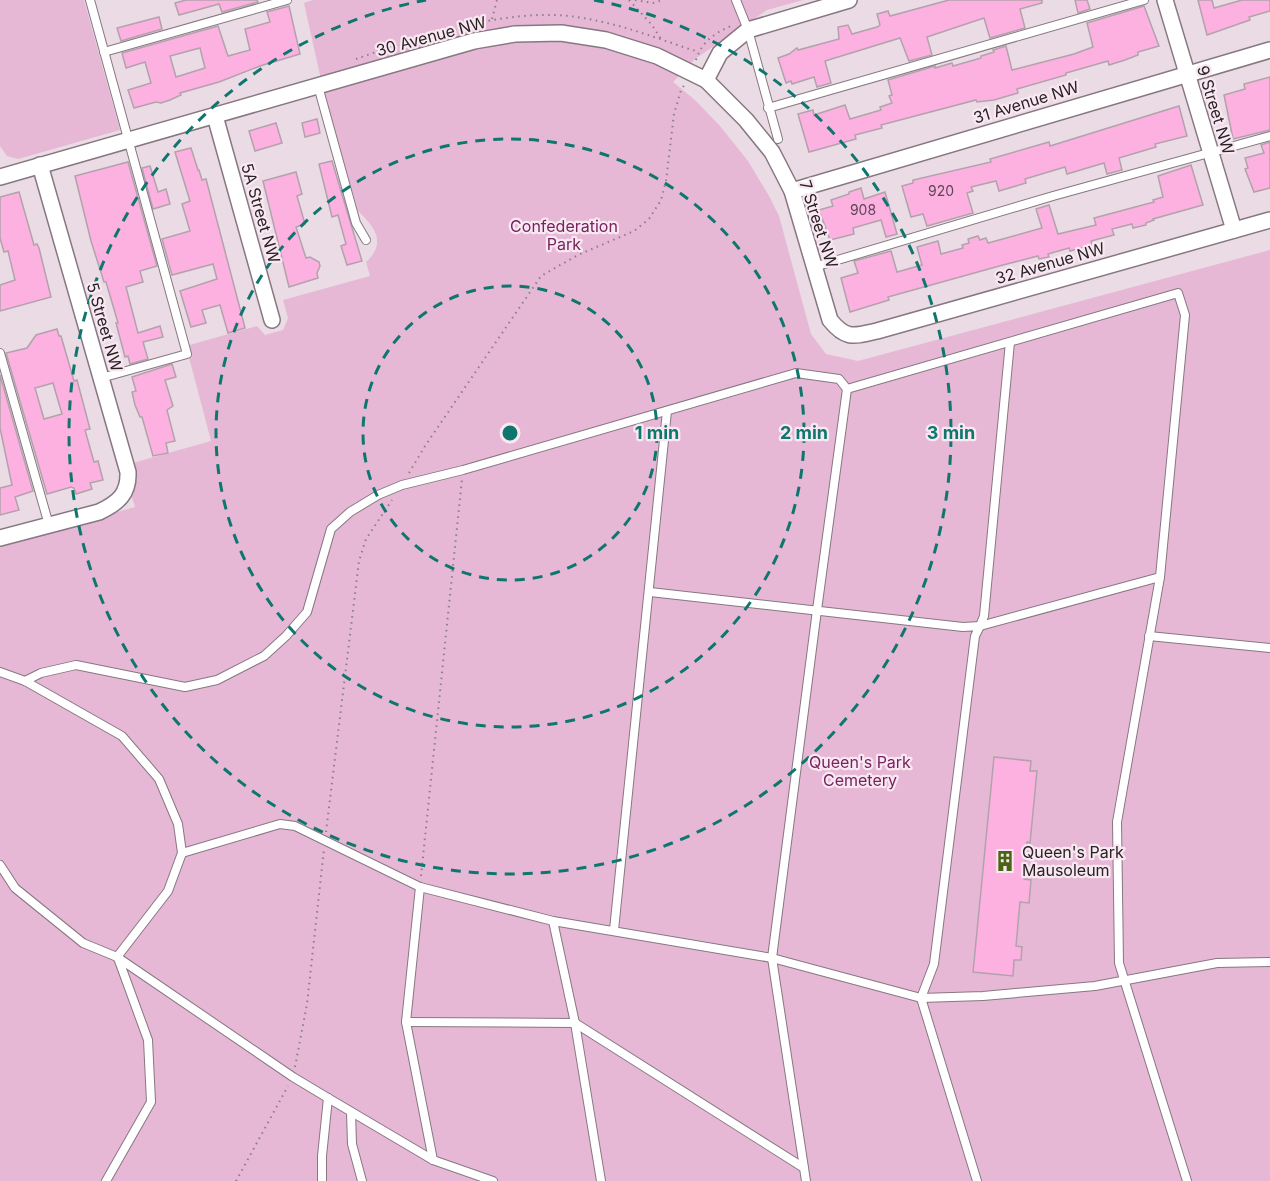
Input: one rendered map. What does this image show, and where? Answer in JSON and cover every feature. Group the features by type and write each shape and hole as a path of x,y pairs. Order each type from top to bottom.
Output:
{"street":[{"path":"706,80 720,53 746,26 849,0"},
{"name":"9 Street NW","path":"1165,0 1234,230"},
{"name":"30 Avenue NW","path":"0,177 474,41 515,34 561,33 606,40 657,56 706,80"},
{"name":"31 Avenue NW","path":"792,191 1270,50"},
{"name":"7 Street NW","path":"706,80 746,120 772,152 792,191 830,320 839,332"},
{"name":"5A Street NW","path":"215,116 272,320"},
{"name":"5 Street NW","path":"40,165 128,472 128,483 122,498 112,506 99,512 49,525"},
{"name":"32 Avenue NW","path":"839,332 855,336 877,331 1270,220"},
{"path":"0,538 49,525"}],"lane":[{"path":"90,0 187,354 101,378"},
{"path":"104,52 287,0"},
{"path":"736,0 746,26 778,139"},
{"path":"768,108 1144,0"},
{"path":"318,86 356,224 366,240"},
{"path":"814,267 1053,196 1270,136"},
{"path":"847,389 1178,293 1185,315 1160,577 1117,822 1119,963 1187,1181"},
{"path":"976,1181 921,998 934,964 975,636 984,616 1010,342"},
{"path":"0,353 49,525"},
{"path":"25,681 40,673 76,666 185,687 217,680 264,656 307,612 331,530 350,512 402,484 463,470 796,373 839,379 847,389 772,958 806,1181"},
{"path":"614,930 667,411"},
{"path":"650,592 963,627 980,626 1160,577"},
{"path":"1149,636 1270,648"},
{"path":"0,672 25,681 122,736 159,779 178,824 182,853 168,891 117,957"},
{"path":"182,853 280,824 295,826 420,887 553,921 772,958 921,998 983,996 1095,986 1217,963 1270,962"},
{"path":"0,865 15,888 83,943 117,957 293,1077 433,1160 492,1181"},
{"path":"420,887 406,1022 433,1160"},
{"path":"553,921 575,1023 601,1181"},
{"path":"106,1181 151,1102 148,1040 117,957"},
{"path":"406,1022 575,1023 804,1168"},
{"path":"322,1181 322,1156 328,1098"},
{"path":"351,1112 352,1144 362,1181"}],"path":[{"path":"492,19 496,0"},
{"path":"629,0 661,39 692,50 699,51 717,32 746,26"},
{"path":"635,0 653,3 663,0"},
{"path":"236,1181 293,1077 307,1004 324,842 359,561 366,539 425,446 541,276 578,255 634,231 649,219 661,200 666,181 674,114 681,90 687,81"},
{"path":"420,887 463,470"}],"green space":[{"path":"0,0 84,0 120,130 18,159 7,156 0,146"},
{"name":"Queen's Park Cemetery","path":"313,0 803,0 767,10 695,59 673,82 695,100 720,126 748,161 769,196 779,216 811,334 826,354 858,361 1270,250 1270,1181 0,1181 0,545 135,507 131,494 133,463 211,441 186,346 257,326 265,335 283,330 288,318 283,300 370,276 366,262 376,248 376,235 374,229 358,211 324,93 304,3"}],"building":[{"path":"186,0 257,0 258,2 222,12 219,4 179,15 175,3"},
{"path":"949,0 1042,0 1042,3 1020,9 1025,28 990,38 984,18 927,37 932,55 909,61 900,38 825,61 831,83 817,87 814,77 792,84 791,81 786,83 778,58 797,48 798,50 839,39 838,27 848,25 852,34 880,25 877,14 888,11 890,16"},
{"path":"1075,0 1087,0 1090,9 1078,13"},
{"path":"1198,0 1212,0 1214,8 1242,0 1270,0 1270,11 1249,17 1250,20 1207,35"},
{"path":"289,6 300,54 180,93 181,95 161,103 156,102 134,108 128,90 151,83 145,62 126,68 122,53 218,26 228,56 250,50 245,29 270,22 267,12","holes":["200,48 205,68 176,77 170,56"]},
{"path":"1144,6 1159,46 1138,52 1138,55 1109,65 1108,61 1017,89 1018,93 994,100 977,102 976,100 881,125 882,128 855,135 856,139 809,152 798,114 813,110 814,115 845,105 850,119 881,110 880,107 892,103 888,80 935,66 935,68 952,63 953,66 981,58 981,56 994,52 993,50 1006,46 1012,70 1074,54 1093,47 1087,23"},
{"path":"159,17 162,29 121,41 117,28"},
{"path":"1270,77 1270,130 1233,139 1224,95 1245,89 1244,84"},
{"path":"1179,106 1187,136 1155,144 1156,147 1119,158 1122,170 1107,174 1104,163 1067,174 1065,167 1025,179 1026,183 999,191 996,181 971,187 973,191 967,193 973,213 927,226 923,214 911,217 902,186 913,183 913,180 991,162 990,159 1049,142 1050,146"},
{"path":"317,119 320,133 305,137 302,123"},
{"path":"276,123 282,143 255,151 249,131"},
{"path":"1270,142 1270,188 1254,192 1245,169 1248,168 1245,158 1264,153 1261,145"},
{"path":"191,148 202,180 206,179 245,328 228,333 220,305 202,310 206,323 191,327 180,291 217,279 213,264 172,275 162,239 190,231 182,204 190,201 175,152"},
{"path":"332,161 362,261 347,265 341,246 346,244 338,215 332,217 319,164"},
{"path":"128,162 157,266 140,271 143,282 126,287 138,333 160,326 163,337 143,342 148,359 130,364 128,356 125,357 116,316 91,241 75,176"},
{"path":"1191,165 1203,205 1153,219 1146,225 1133,228 1132,224 1112,229 1114,235 1091,241 1092,244 1084,247 1070,251 1069,248 1048,254 1049,257 1039,259 1038,256 1003,265 888,297 889,300 850,312 841,278 858,273 854,261 891,251 897,272 922,265 917,247 938,241 941,254 963,248 962,245 969,243 968,239 978,236 980,240 986,238 988,243 1042,228 1036,209 1049,205 1058,234 1096,225 1094,218 1154,202 1153,200 1163,197 1158,176"},
{"path":"150,166 158,192 166,189 170,204 153,209 142,168"},
{"path":"296,172 302,194 297,196 305,224 296,227 306,258 310,257 319,262 320,266 317,273 318,278 289,287 263,181"},
{"path":"861,188 864,199 885,192 897,234 886,237 881,220 853,228 854,234 830,240 819,210 833,206 831,200"},
{"path":"19,192 34,245 37,244 39,248 51,297 0,311 0,285 15,280 8,251 4,252 0,238 0,197"},
{"path":"57,329 61,336 74,381 77,380 90,429 85,430 94,462 98,461 103,480 90,483 92,489 76,494 74,488 71,487 47,494 6,353 27,348 36,335","holes":["53,383 62,414 44,419 35,388"]},
{"path":"172,364 176,377 165,380 173,406 167,410 175,441 166,443 168,453 153,456 142,417 135,405 132,392 136,391 132,377"},
{"path":"0,375 33,491 15,497 19,510 0,515 0,488 12,485 0,428"},
{"name":"Queen's Park Mausoleum","path":"994,757 1031,761 1030,771 1037,771 1024,879 1031,880 1029,903 1020,902 1016,946 1022,947 1021,960 1014,960 1013,976 973,972"}],"place":[{"name":"Queen's Park Mausoleum","path":"1005,861"}],"park label":[{"name":"Confederation Park","path":"564,235"}]}
